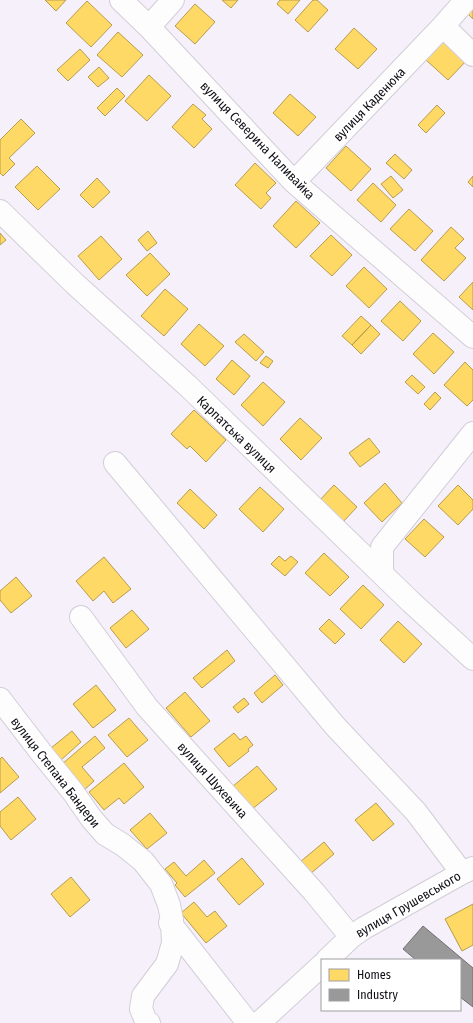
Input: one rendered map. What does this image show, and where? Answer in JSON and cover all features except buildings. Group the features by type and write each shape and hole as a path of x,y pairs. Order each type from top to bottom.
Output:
{"street":[{"name":"вулиця Северина Наливайка","path":"121,0 149,27 294,182 473,337"},
{"path":"149,27 173,0"},
{"name":"вулиця Каденюка","path":"294,182 466,0"},
{"path":"443,26 473,55"},
{"name":"Карпатська вулиця","path":"0,211 75,284 188,386 411,602 473,659"},
{"path":"382,573 382,547 473,433"},
{"path":"115,463 335,726 416,812 467,870"},
{"name":"вулиця Шухевича","path":"81,617 147,707 314,892 351,937"},
{"name":"вулиця Степана Бандери","path":"0,699 73,792 91,818 105,834 123,845 143,861 161,884 169,905 173,943 166,964 144,996 141,1010 146,1021 150,1023"},
{"name":"вулиця Грушевського","path":"328,959 351,937 364,928 467,870"},
{"path":"171,924 248,1023"},
{"path":"259,1023 321,966"}]}
